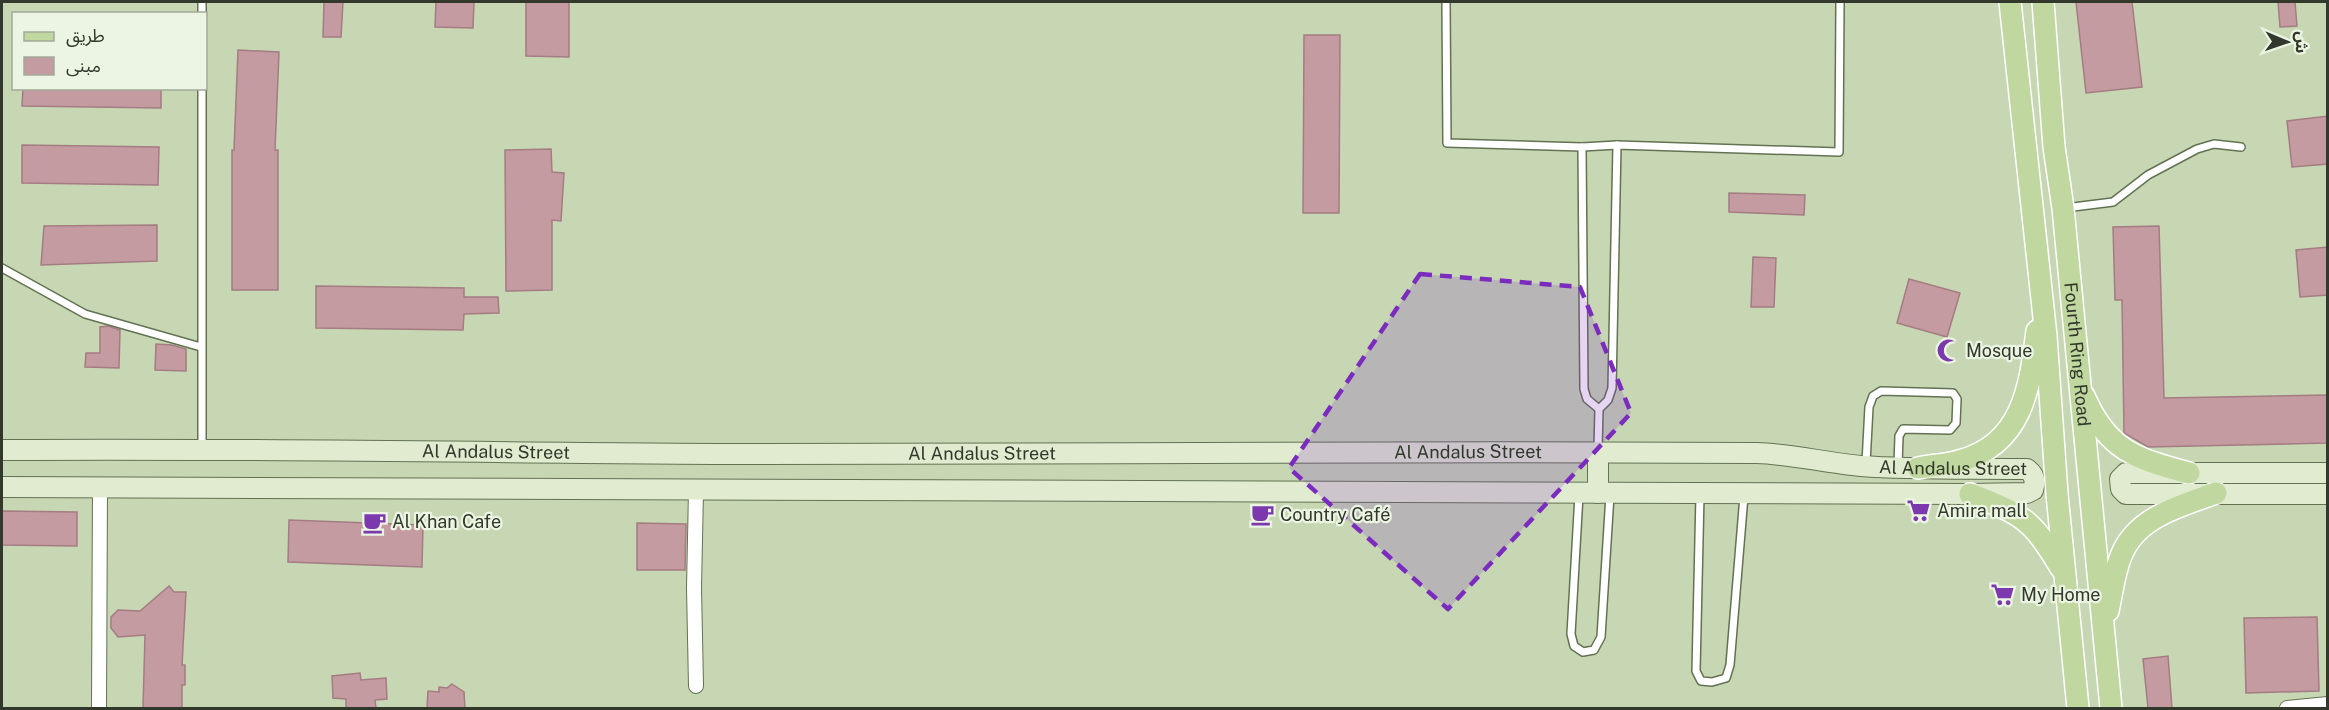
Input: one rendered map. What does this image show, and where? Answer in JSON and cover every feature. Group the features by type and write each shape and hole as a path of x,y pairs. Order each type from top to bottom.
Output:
{"main road":[{"name":"Fourth Ring Road","path":"2010,2 2042,292 2078,708"},
{"name":"Fourth Ring Road","path":"2043,2 2054,147 2063,208 2110,708"},
{"path":"1908,468 1960,461 1979,454 2011,427 2021,410 2028,390 2042,292"},
{"path":"2078,379 2093,417 2113,441 2138,458 2189,473"},
{"name":"Al Andalus Street","path":"2,450 202,448 747,454 1598,452 1784,454 1866,466 2027,469 2033,474 2035,482 2033,490 2027,493 1970,494 2,487"},
{"path":"1596,493 1598,452"},
{"path":"2328,473 2126,473 2120,479 2121,489 2126,494 2328,494"},
{"path":"2104,633 2121,555 2133,535 2151,519 2216,493"},
{"path":"1970,494 2016,513 2028,521 2046,543 2065,574"}],"street":[{"path":"99,708 100,487"},
{"path":"696,490 694,588 696,686"},
{"path":"2287,708 2328,704"}],"lane":[{"path":"1446,2 1447,143 1582,147 1617,145 1839,152 1840,2"},
{"path":"202,90 202,448"},
{"path":"2063,208 2113,202 2148,175 2197,149 2214,144 2241,147"},
{"path":"1598,452 1599,409 1608,400 1612,388 1617,145"},
{"path":"1582,147 1584,389 1587,399 1599,409"},
{"path":"2,268 85,314 201,347"},
{"path":"1866,466 1869,407 1873,396 1881,391 1953,393 1957,399 1956,423 1950,430 1903,429 1899,436 1908,468"},
{"path":"1596,493 1601,637 1594,650 1583,652 1575,646 1571,634 1596,493"},
{"path":"1701,493 1696,671 1701,681 1712,682 1726,678 1730,665 1744,493"}],"highlighted area":[{"path":"1420,274 1580,287 1631,413 1448,609 1289,468"}],"building":[{"path":"324,2 343,2 341,37 323,37"},
{"path":"436,2 474,2 473,28 435,27"},
{"path":"526,2 569,2 569,57 526,56"},
{"path":"2076,2 2132,2 2142,87 2086,93"},
{"path":"2278,2 2295,2 2297,26 2280,27"},
{"path":"1304,35 1340,35 1339,213 1303,213"},
{"path":"238,50 279,52 275,150 278,150 278,290 232,290 232,150 234,150"},
{"path":"23,90 161,90 161,108 22,106"},
{"path":"2328,116 2328,164 2292,167 2287,121"},
{"path":"22,145 159,147 158,185 22,183"},
{"path":"551,149 552,172 564,173 561,221 552,220 552,290 506,291 505,150"},
{"path":"1729,193 1805,195 1804,215 1729,212"},
{"path":"157,225 157,261 41,265 44,226"},
{"path":"2159,226 2164,398 2328,395 2328,443 2148,447 2124,433 2122,300 2115,300 2113,227"},
{"path":"2328,247 2328,295 2300,297 2296,250"},
{"path":"1753,257 1776,258 1774,307 1751,307"},
{"path":"1909,279 1960,293 1947,337 1897,323"},
{"path":"316,286 464,288 464,297 498,297 499,313 464,314 463,330 316,328"},
{"path":"108,326 120,330 119,368 85,367 86,353 100,353 100,327"},
{"path":"156,344 186,349 186,371 155,370"},
{"path":"2,511 77,512 77,546 2,545"},
{"path":"289,520 423,525 422,567 288,562"},
{"path":"637,523 686,524 685,570 637,570"},
{"path":"169,586 174,592 186,592 182,665 185,665 185,685 182,685 182,708 143,708 145,635 118,637 111,628 111,617 118,610 140,611"},
{"path":"2317,617 2319,691 2246,693 2244,618"},
{"path":"2168,656 2172,708 2148,708 2143,659"},
{"path":"360,673 361,680 386,678 387,699 375,700 376,708 346,708 346,699 333,698 332,676"},
{"path":"452,684 464,692 465,708 427,708 428,691 439,692 439,687 447,688"}],"place":[{"name":"Mosque","path":"1948,351"},
{"name":"Amira mall","path":"1919,511"},
{"name":"Country Café","path":"1262,515"},
{"name":"Al Khan Cafe","path":"374,522"},
{"name":"My Home","path":"2003,595"}]}
